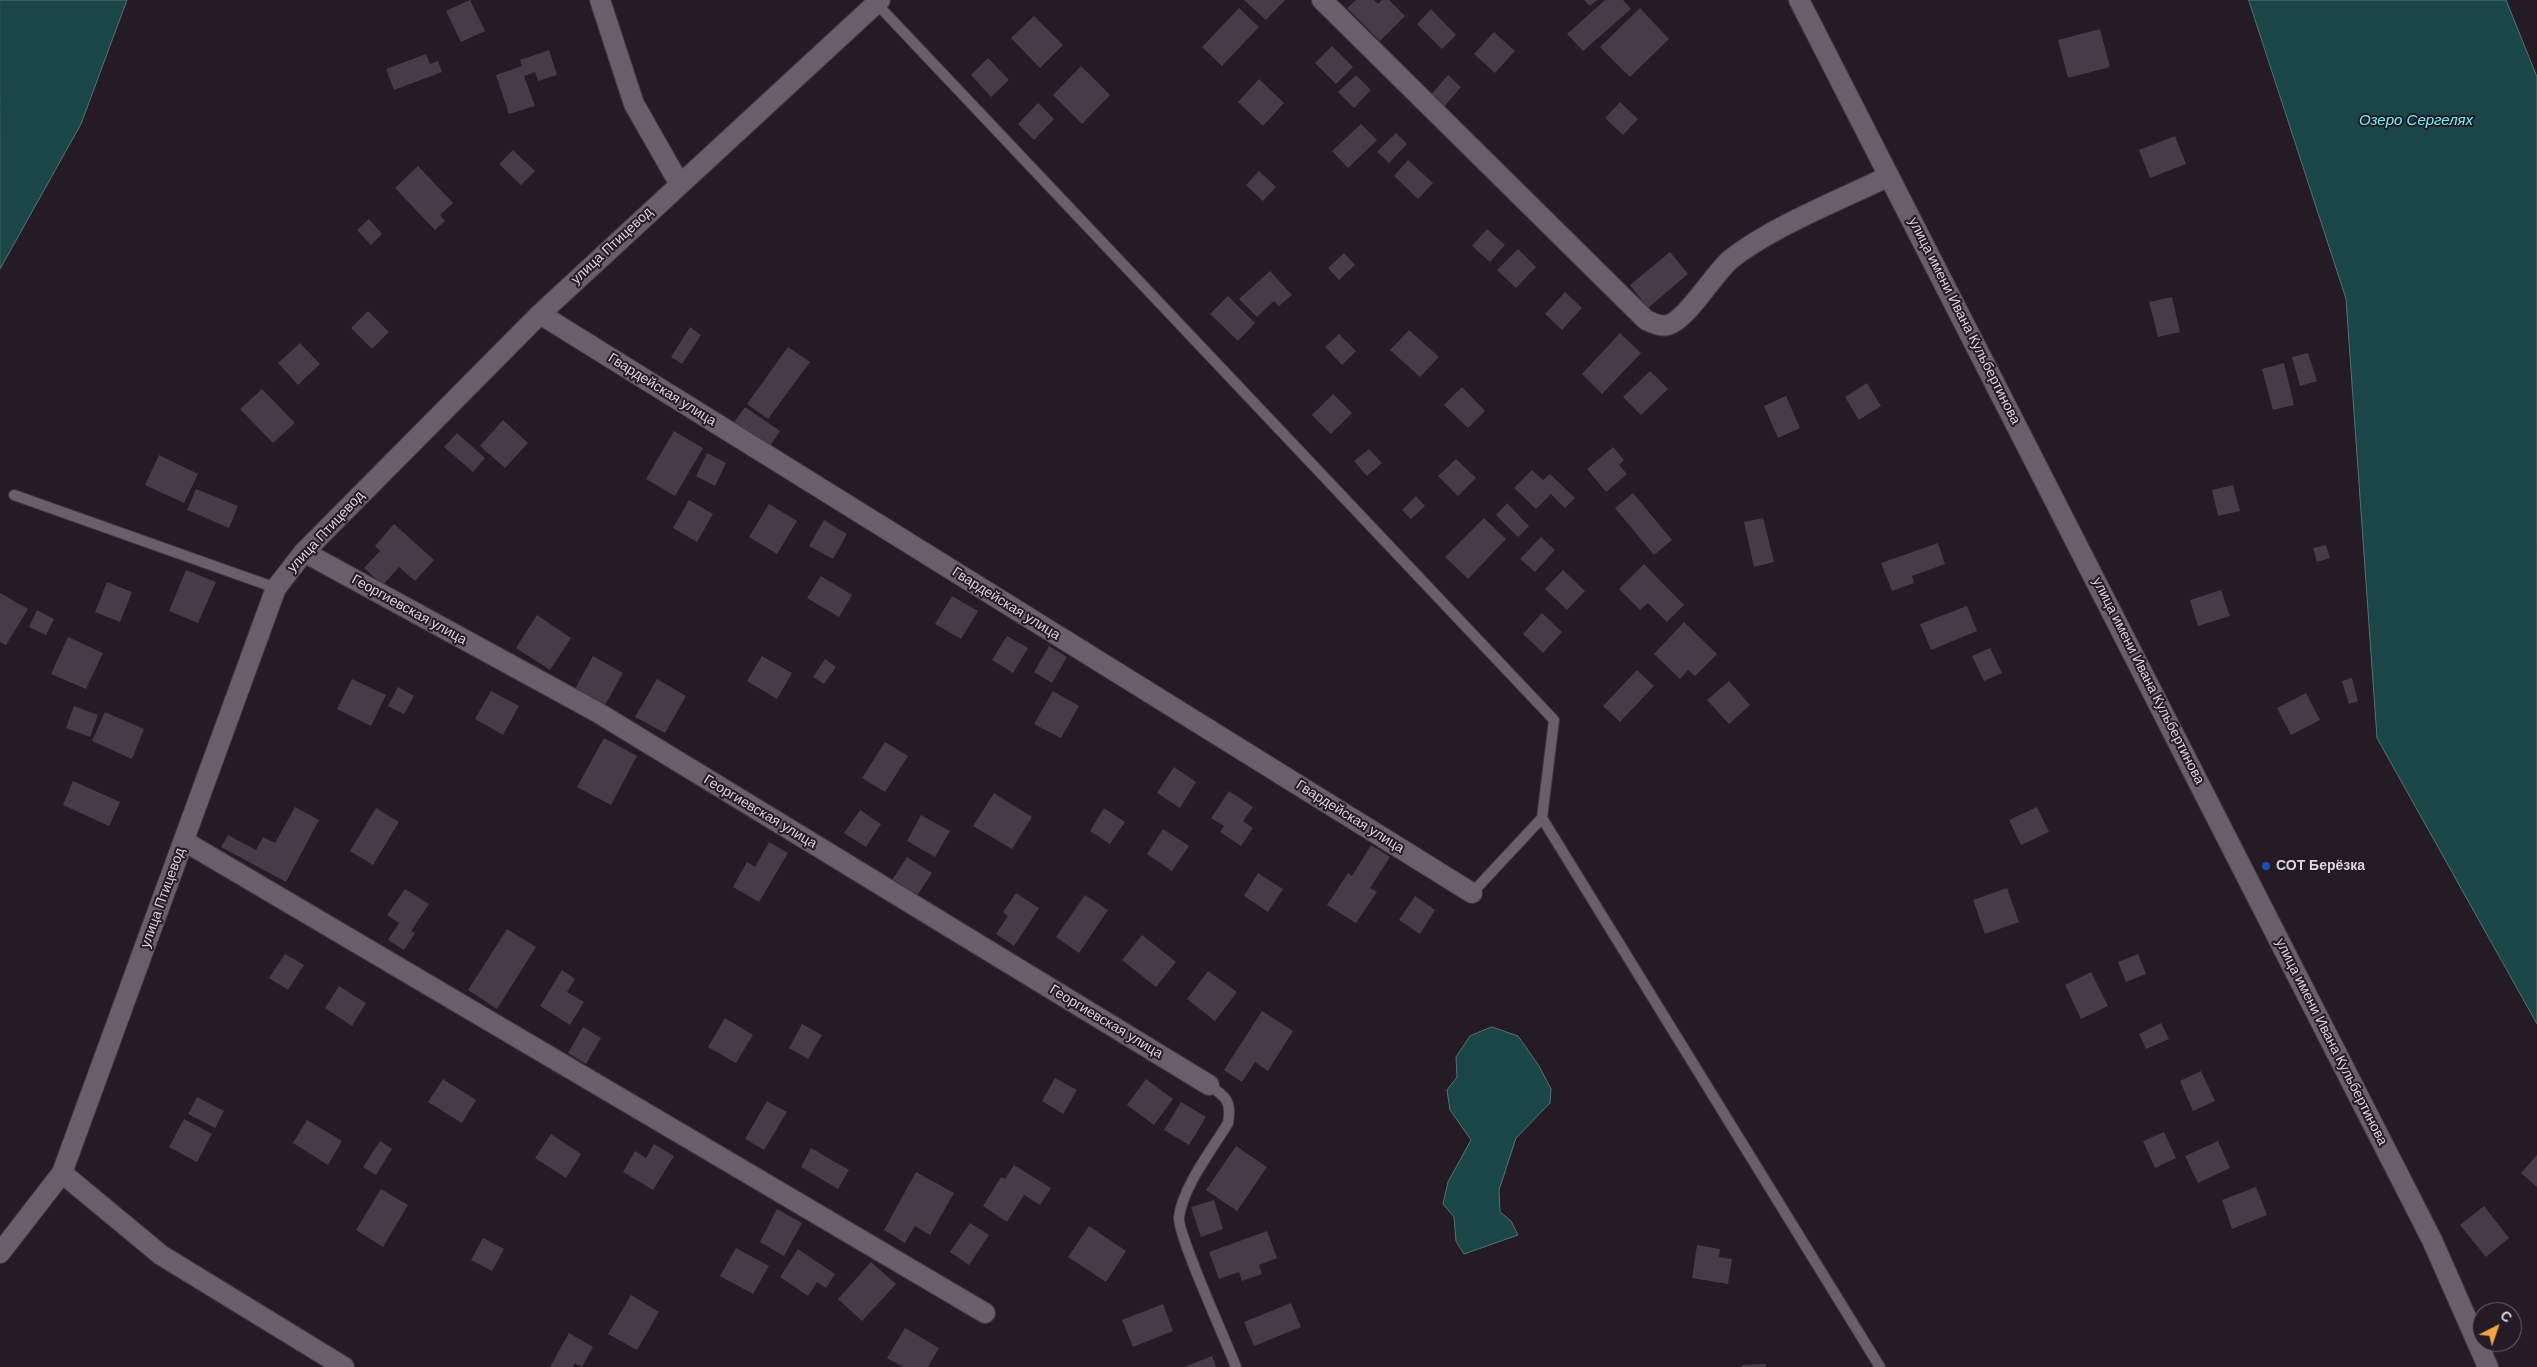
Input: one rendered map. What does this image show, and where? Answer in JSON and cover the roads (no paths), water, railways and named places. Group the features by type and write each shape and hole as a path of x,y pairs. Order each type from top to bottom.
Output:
{"street":[{"path":"600,0 634,104 679,184"},
{"path":"1322,0 1639,313 1657,325 1668,325 1679,318 1730,260 1769,235 1889,176"},
{"name":"улица имени Ивана Кульбертинова","path":"1799,0 2432,1240 2488,1367"},
{"name":"улица Птицевод","path":"0,1253 62,1173 276,588 304,552 540,314 878,2"},
{"name":"Гвардейская улица","path":"540,314 1472,893"},
{"name":"Георгиевская улица","path":"304,552 597,712 1209,1085"},
{"path":"184,841 985,1313"},
{"path":"62,1173 161,1254 344,1367"}],"lane":[{"path":"878,2 1554,720 1542,818 1472,893"},
{"path":"14,495 276,588"},
{"path":"1542,818 1880,1367"},
{"path":"1209,1085 1226,1098 1231,1109 1228,1123 1186,1194 1179,1219 1190,1252 1236,1367"}],"water":[{"path":"0,0 127,0 81,124 0,269"},
{"name":"Озеро Сергелях","path":"2249,0 2506,0 2537,77 2537,1024 2377,738 2346,299"},
{"path":"1492,1027 1518,1036 1539,1066 1551,1089 1550,1103 1516,1138 1499,1190 1500,1212 1511,1221 1518,1235 1464,1254 1456,1241 1454,1217 1443,1204 1448,1182 1471,1140 1450,1110 1447,1090 1457,1077 1456,1057 1470,1036"}],"place":[{"name":"СОТ Берёзка","path":"2266,866"}]}
